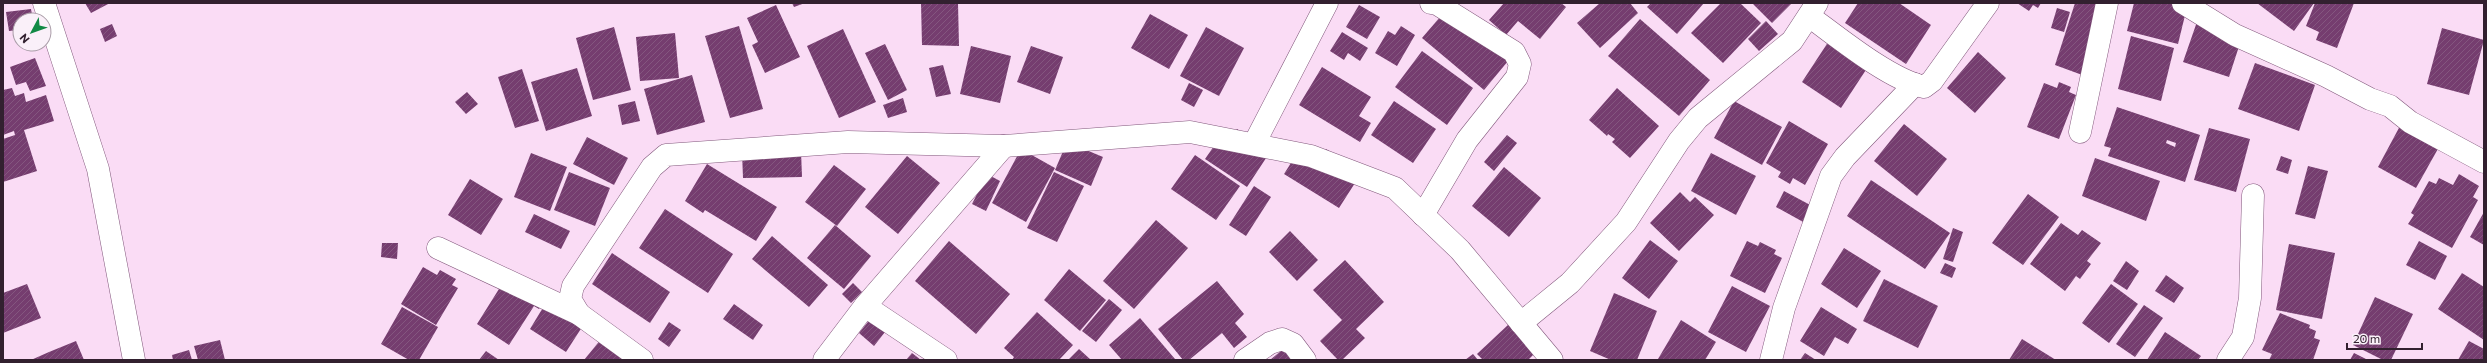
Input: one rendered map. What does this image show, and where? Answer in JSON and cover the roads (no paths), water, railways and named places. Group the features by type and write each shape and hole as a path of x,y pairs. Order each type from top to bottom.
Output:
{"street":[{"path":"44,3 98,169 134,360"},
{"path":"1254,144 1327,3"},
{"path":"1424,215 1467,140 1517,77 1520,64 1514,52 1437,4 1431,3"},
{"path":"1521,323 1570,283 1626,222 1680,141 1698,118 1792,41 1813,10 1864,56 1915,84 1924,87 1932,81 1988,3"},
{"path":"2080,132 2107,3"},
{"path":"2183,3 2235,35 2326,76 2370,99 2390,106 2410,122 2484,162"},
{"path":"1771,360 1784,308 1832,176 1845,157 1915,84"},
{"path":"579,314 570,299 573,286 652,167 666,155 848,142 1004,146 1190,132 1311,156 1394,188 1460,250 1552,360"},
{"path":"824,360 865,306 1004,146"},
{"path":"2228,360 2243,337 2250,298 2254,195"},
{"path":"438,248 579,314 642,360"},
{"path":"865,306 946,360"},
{"path":"1245,360 1270,343 1282,339 1293,344 1306,360"}]}
